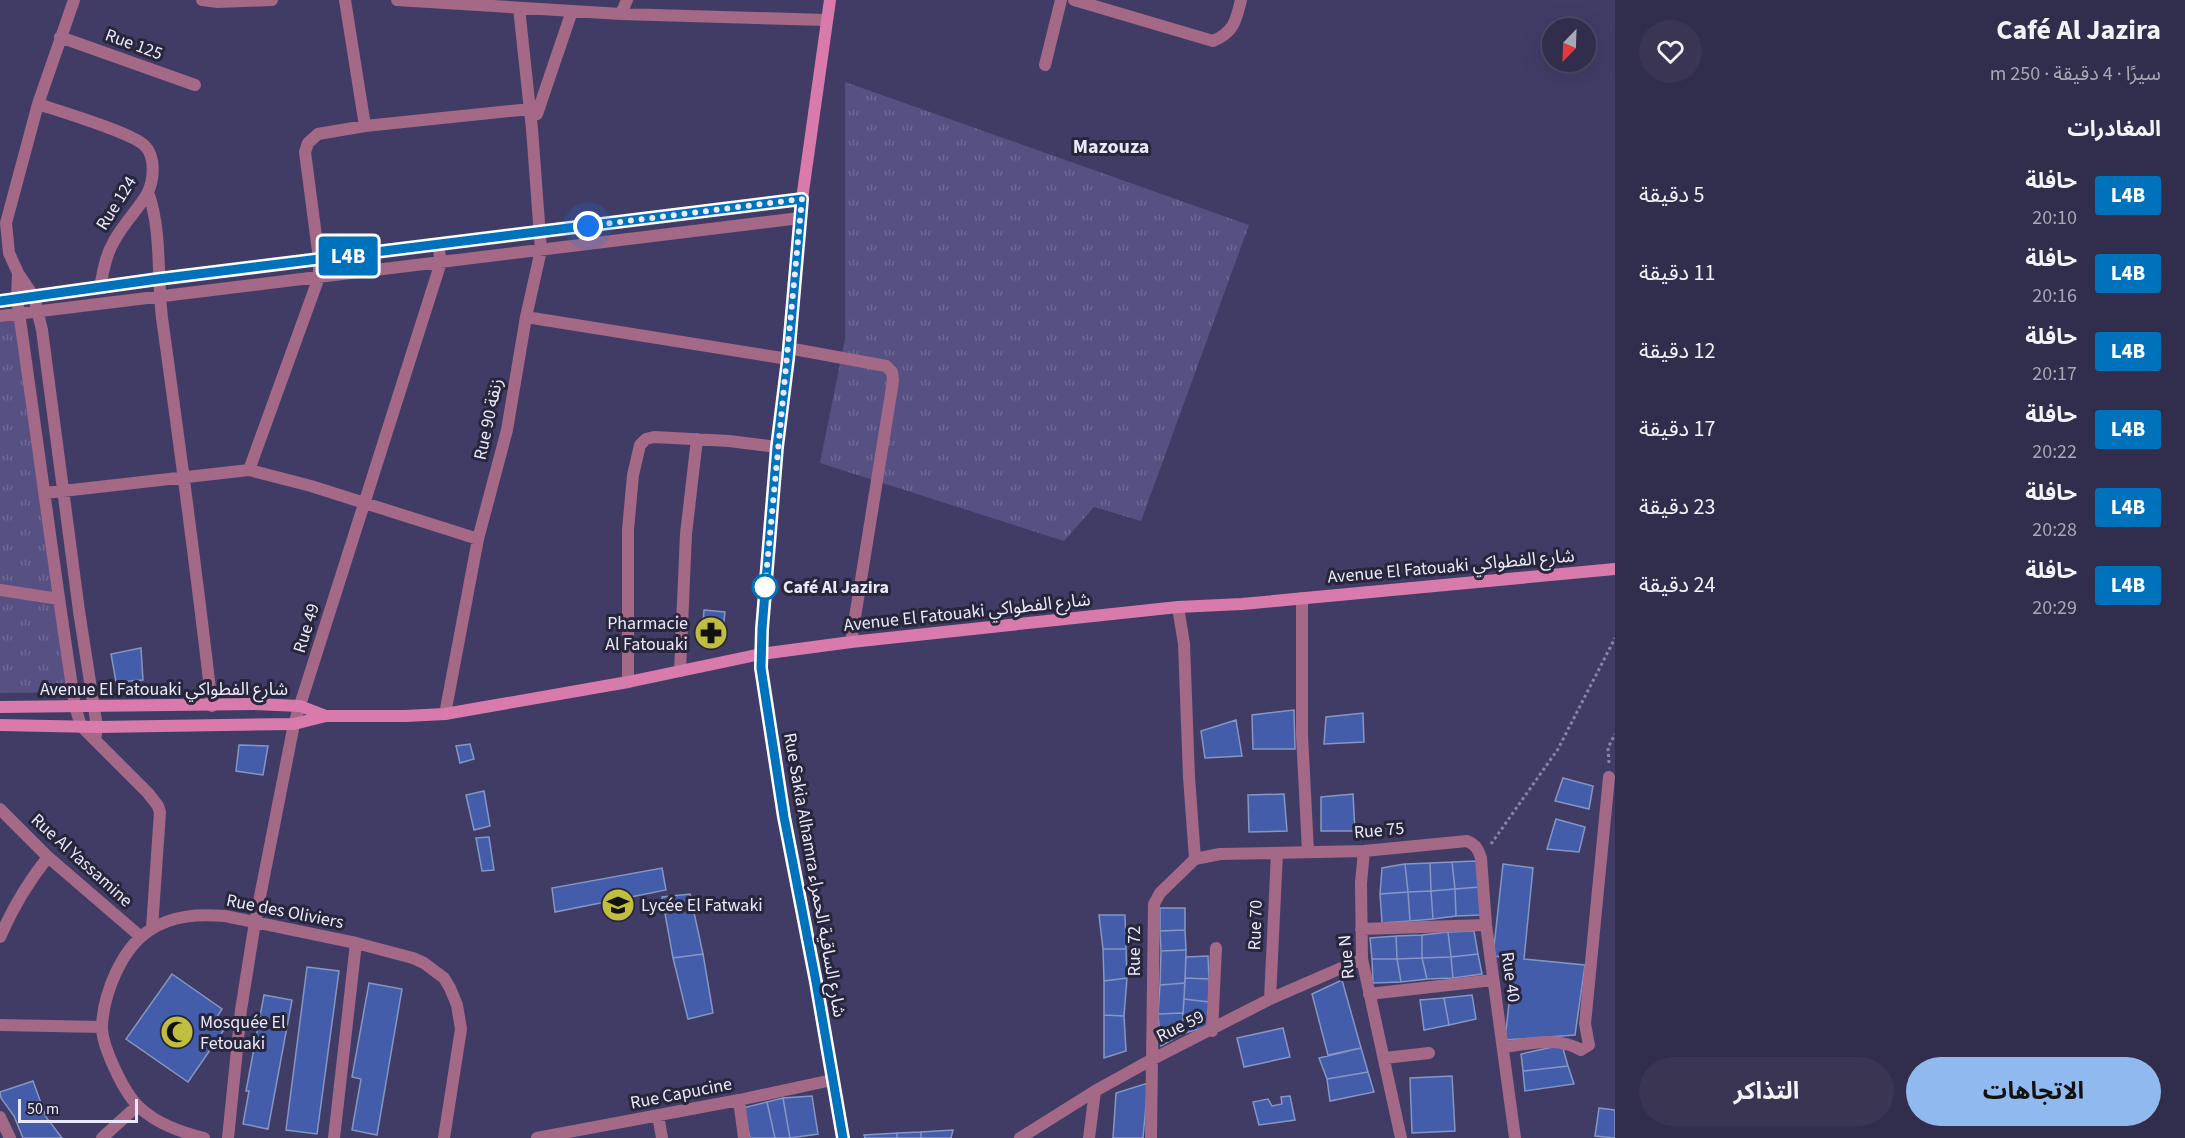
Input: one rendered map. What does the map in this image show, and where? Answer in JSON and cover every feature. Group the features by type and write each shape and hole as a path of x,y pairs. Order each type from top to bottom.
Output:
{"main road":[{"name":"Rue Sakia Alhamra شارع الساقية الحمراء","path":"830,0 800,218 777,447 761,668 784,817 843,1138"},
{"name":"Avenue El Fatouaki شارع الفطواكي","path":"0,725 97,727 294,724 326,716 445,714 628,682 761,654 851,642 1178,607 1615,569"},
{"name":"Avenue El Fatouaki شارع الفطواكي","path":"0,707 254,704 300,706 326,716"}],"street":[{"path":"74,0 38,104 6,223 9,253 18,273 34,297 38,312 97,727 95,740"},
{"path":"202,0 272,0"},
{"path":"345,0 364,126"},
{"path":"397,0 621,14 826,20"},
{"path":"621,14 627,0"},
{"path":"1045,65 1061,0"},
{"path":"1074,0 1213,40 1225,35 1232,28 1241,0"},
{"path":"519,8 534,108"},
{"path":"534,108 572,11"},
{"name":"Rue 125","path":"60,37 195,85"},
{"name":"Rue 124","path":"38,104 129,136 146,146 152,161 152,180 148,192 113,243 100,287"},
{"path":"249,470 319,277 319,259 305,152 308,143 318,134 364,126 534,108"},
{"name":"Rue 90 زنقة","path":"445,714 478,539 507,430 526,317 542,250 532,129 534,108"},
{"path":"148,192 154,212 160,297 212,706"},
{"path":"0,301 158,279 802,199"},
{"path":"0,316 800,218"},
{"name":"Rue 49","path":"228,1138 241,1010 255,922 294,724 441,262 438,245"},
{"path":"18,273 17,299 75,706 81,726 148,793 160,812 152,928"},
{"path":"526,317 886,366 892,372 893,381 851,642"},
{"path":"628,682 628,530 638,450 642,442 654,437 777,447"},
{"path":"680,671 686,534 697,439"},
{"path":"45,493 249,470 311,486 478,539"},
{"path":"0,590 59,600"},
{"path":"1302,598 1302,735 1308,851"},
{"path":"1178,607 1184,644 1189,777 1195,859"},
{"path":"1503,1047 1558,1041 1570,1043 1581,1050 1589,1045 1584,1024 1609,777"},
{"name":"Rue Al Yassamine","path":"0,809 48,856 141,937"},
{"name":"Rue 75","path":"1195,859 1220,854 1364,851 1467,841 1474,844 1481,858"},
{"name":"Rue N","path":"1364,851 1361,883 1362,959 1401,1138"},
{"name":"Rue 70","path":"1270,999 1277,853"},
{"path":"0,937 12,909 48,856"},
{"name":"Rue 40","path":"1481,858 1486,925 1515,1138"},
{"name":"Rue 72","path":"1151,1138 1153,912 1155,901 1195,859"},
{"name":"Rue des Oliviers","path":"204,1138 164,1124 150,1117 137,1106 118,1076 102,1027 109,990 119,968 141,937 168,920 204,914 225,916 356,943 424,963 444,978 457,1005 461,1029 444,1138"},
{"path":"1361,929 1486,925"},
{"path":"334,1138 356,943"},
{"path":"1212,1031 1216,948"},
{"name":"Rue 59","path":"1020,1138 1151,1059 1212,1031 1270,999 1362,959"},
{"path":"1369,994 1493,980"},
{"path":"0,1025 102,1027"},
{"path":"1385,1058 1429,1053"},
{"name":"Rue Capucine","path":"537,1138 585,1134 658,1115 832,1080"},
{"path":"1089,1138 1095,1091"},
{"path":"739,1100 744,1138"},
{"path":"102,1138 137,1106"},
{"path":"658,1115 662,1138"},
{"path":"0,1117 10,1138"}],"path":[{"path":"1481,858 1558,749 1615,638"},
{"path":"1609,777 1608,748 1615,734"}],"green space":[{"path":"845,82 1249,225 1141,521 1094,507 1064,541 820,463 845,339"},
{"path":"20,318 71,692 0,693 0,321"}],"building":[{"path":"704,610 725,612 722,638 702,636"},
{"path":"141,648 143,680 116,682 111,654"},
{"path":"1294,710 1295,749 1253,749 1252,715"},
{"path":"1363,713 1364,742 1324,744 1326,717"},
{"path":"1236,720 1242,756 1205,758 1201,731"},
{"path":"470,744 474,759 460,763 456,746"},
{"path":"239,745 268,746 263,775 236,771"},
{"path":"1563,778 1593,786 1589,809 1555,801"},
{"path":"484,791 490,826 474,830 466,795"},
{"path":"1284,794 1287,831 1249,832 1248,795"},
{"path":"1353,794 1355,831 1321,831 1321,797"},
{"path":"1556,819 1585,827 1579,852 1547,849"},
{"path":"489,837 494,870 482,871 476,838"},
{"path":"1477,861 1479,887 1455,889 1452,862"},
{"path":"1452,862 1455,889 1431,891 1430,863"},
{"path":"1430,863 1431,891 1408,892 1405,864"},
{"path":"1405,864 1408,892 1380,894 1382,868"},
{"path":"1503,864 1533,868 1524,959 1585,965 1575,1035 1505,1040 1514,958 1493,956"},
{"path":"662,868 666,890 555,912 552,888"},
{"path":"1479,887 1482,915 1456,916 1455,889"},
{"path":"1455,889 1456,916 1433,919 1431,891"},
{"path":"1431,891 1433,919 1410,921 1408,892"},
{"path":"1408,892 1410,921 1382,923 1380,894"},
{"path":"690,894 703,954 673,958 662,897"},
{"path":"1160,908 1185,908 1185,930 1160,931"},
{"path":"1099,915 1125,915 1126,949 1103,949"},
{"path":"1185,930 1186,950 1161,951 1160,931"},
{"path":"1474,931 1478,954 1451,957 1448,932"},
{"path":"1448,932 1451,957 1422,958 1422,935"},
{"path":"1422,935 1422,958 1397,959 1396,936"},
{"path":"1396,936 1397,959 1372,959 1370,938"},
{"path":"1103,949 1126,949 1127,978 1104,981"},
{"path":"1186,950 1185,983 1160,985 1161,951"},
{"path":"703,954 713,1013 688,1019 673,958"},
{"path":"1478,954 1482,974 1453,978 1451,957"},
{"path":"1208,956 1209,979 1185,978 1186,957"},
{"path":"1451,957 1453,978 1427,979 1422,958"},
{"path":"1422,958 1427,979 1401,982 1397,959"},
{"path":"1372,959 1397,959 1401,982 1373,983"},
{"path":"307,967 339,971 317,1134 286,1130"},
{"name":"Mosquée El Fetouaki","path":"172,974 222,1009 217,1017 228,1024 188,1082 126,1039"},
{"path":"1127,978 1124,1016 1104,1015 1104,981"},
{"path":"1185,978 1209,979 1209,1002 1184,999"},
{"path":"1342,980 1361,1048 1328,1055 1312,994"},
{"path":"369,983 402,989 377,1135 352,1130 361,1079 352,1077"},
{"path":"1185,983 1183,1013 1158,1014 1160,985"},
{"path":"264,995 292,1000 268,1129 243,1124 249,1091 246,1091"},
{"path":"1472,995 1476,1019 1449,1025 1444,998"},
{"path":"1444,998 1449,1025 1424,1030 1420,1000"},
{"path":"1184,999 1209,1002 1209,1026 1182,1034"},
{"path":"1183,1013 1182,1034 1161,1046 1158,1014"},
{"path":"1104,1015 1124,1016 1126,1051 1104,1058"},
{"path":"1283,1028 1290,1057 1244,1067 1237,1038"},
{"path":"1562,1045 1568,1066 1523,1071 1521,1054"},
{"path":"1361,1048 1368,1072 1327,1079 1319,1058"},
{"path":"1568,1066 1574,1084 1525,1091 1523,1071"},
{"path":"1368,1072 1374,1092 1330,1101 1327,1079"},
{"path":"1452,1076 1455,1131 1412,1133 1410,1078"},
{"path":"33,1081 46,1117 62,1138 23,1138 14,1116 1,1098 0,1092"},
{"path":"1148,1083 1143,1138 1113,1138 1116,1093"},
{"path":"812,1096 818,1134 790,1138 783,1098"},
{"path":"1290,1096 1295,1120 1259,1125 1253,1102 1268,1099 1272,1106 1282,1104 1281,1097"},
{"path":"783,1098 790,1138 775,1138 767,1102"},
{"path":"767,1102 775,1138 750,1138 743,1108"},
{"path":"1599,1108 1615,1110 1615,1138 1595,1136"},
{"path":"953,1130 951,1138 921,1138 921,1132"},
{"path":"921,1132 921,1138 897,1138 897,1133"},
{"path":"897,1133 897,1138 865,1138 864,1135"}],"bus line":[{"name":"L4B","path":"0,301 158,279 802,199 788,359 777,447 762,629 761,668 784,817 843,1138"}],"place":[{"name":"Café Al Jazira","path":"765,587"},
{"name":"Pharmacie Al Fatouaki","path":"711,633"},
{"name":"Lycée El Fatwaki","path":"618,905"},
{"name":"Mosquée El Fetouaki","path":"177,1032"}],"district":[{"name":"Mazouza","path":"1111,146"}],"route":[{"path":"588,226 802,199 765,587"}]}
